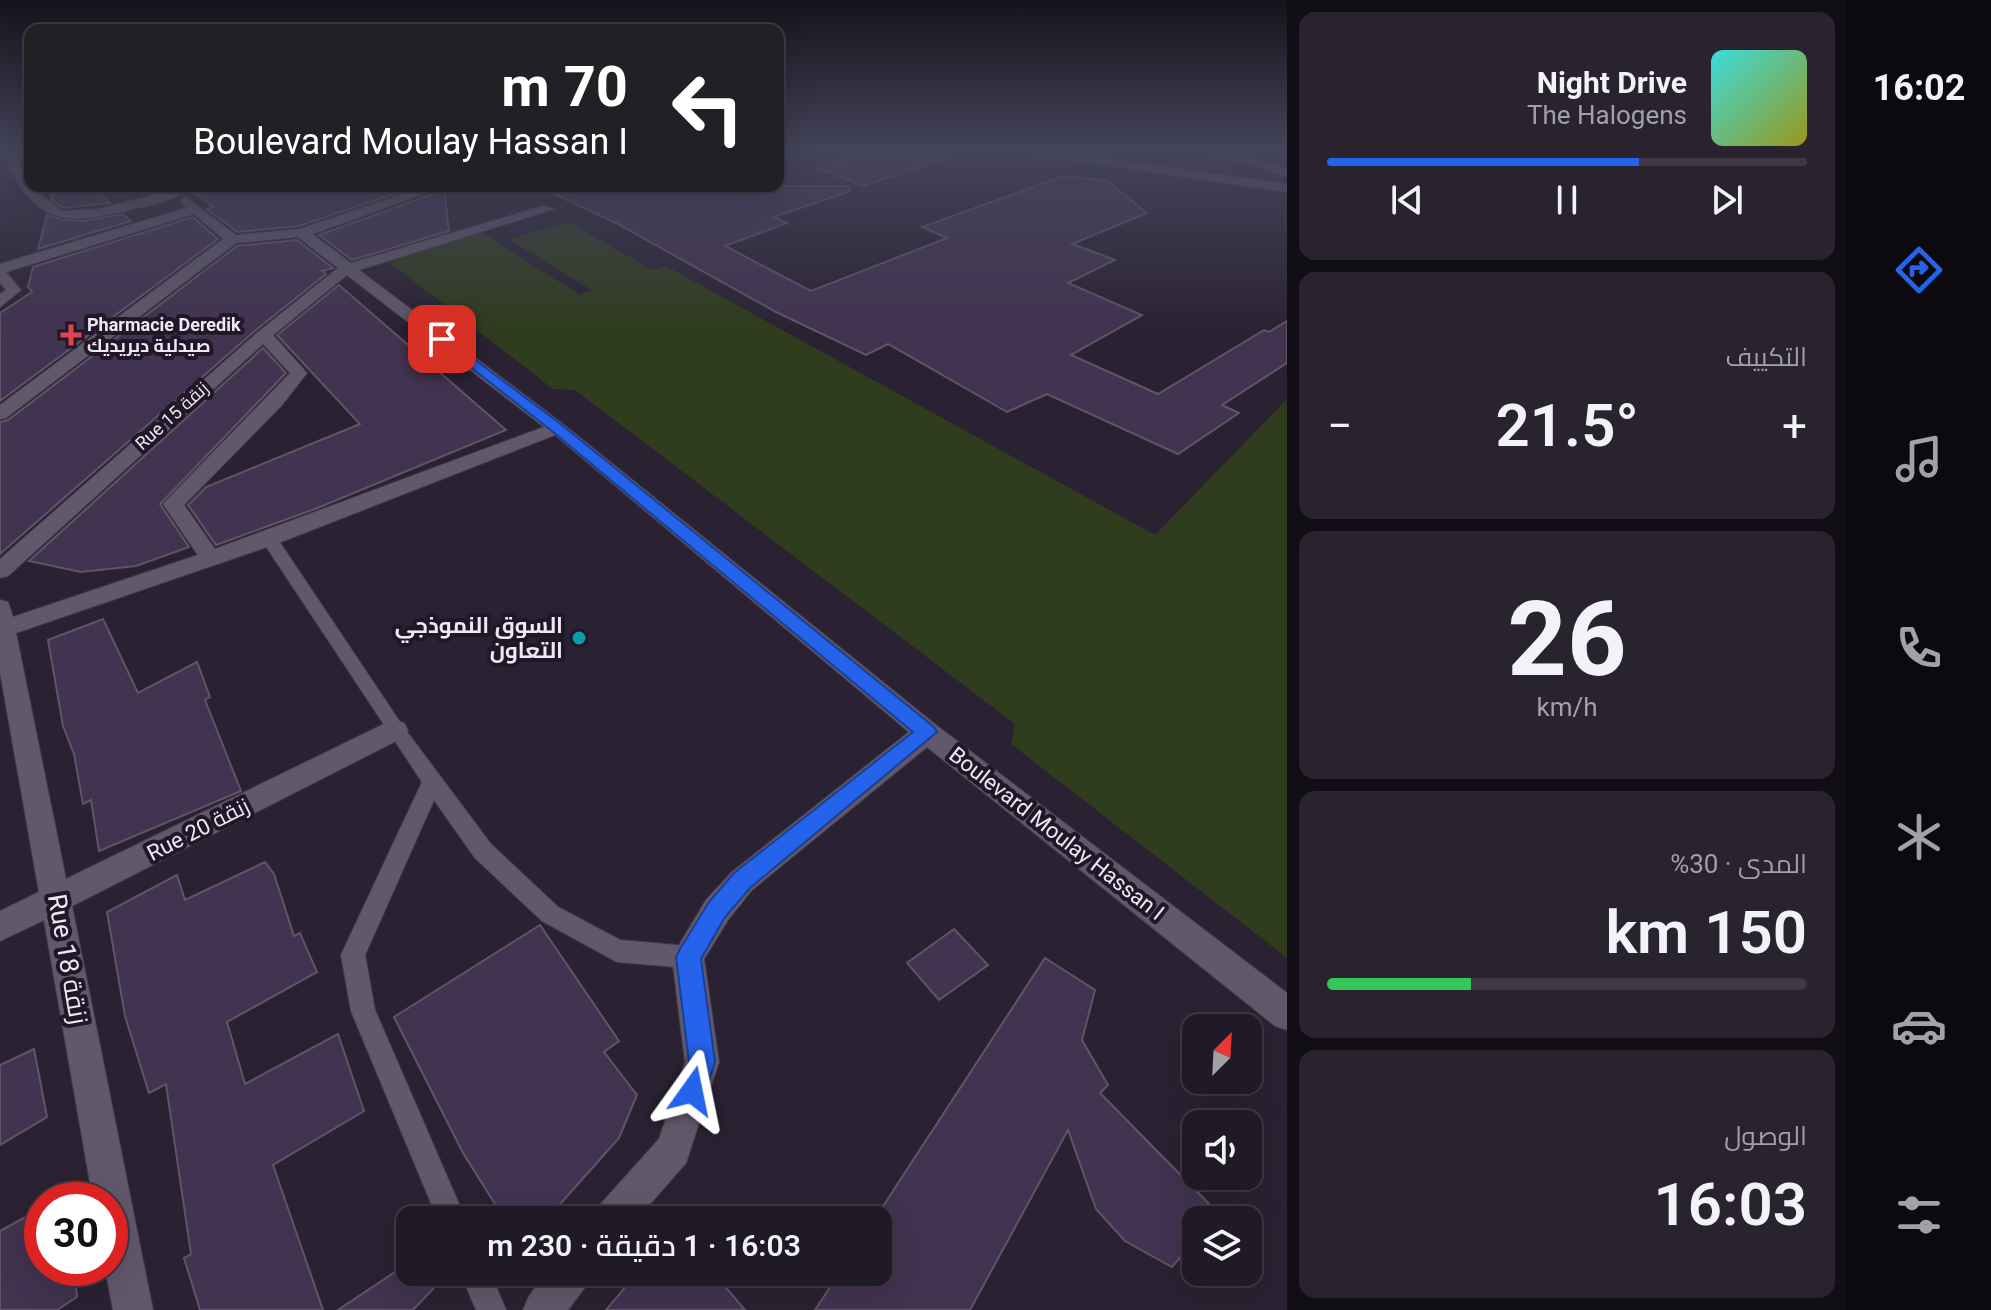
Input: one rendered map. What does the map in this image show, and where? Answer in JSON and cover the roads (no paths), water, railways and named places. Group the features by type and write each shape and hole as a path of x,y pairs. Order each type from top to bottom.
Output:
{"street":[{"path":"55,212 76,216 90,212"},
{"path":"0,302 14,290 0,272 186,212"},
{"path":"200,212 232,239"},
{"path":"0,414 232,239 302,233 363,212"},
{"path":"349,267 537,212"},
{"name":"Boulevard Moulay Hassan I","path":"302,233 557,428 927,732 1287,1014"},
{"name":"Rue 15 زنقة","path":"0,571 264,335 349,267"},
{"path":"211,559 173,504 276,401 299,373 264,335"},
{"path":"3,618 211,559 557,428"},
{"name":"Rue 18 زنقة","path":"3,618 133,1310"},
{"name":"Rue 20 زنقة","path":"0,927 395,730"},
{"path":"623,1206 673,1150 702,1062 688,957 717,910 742,881 927,732"},
{"path":"543,1310 561,1286"}],"lane":[{"path":"269,539 395,730 483,851 550,914 617,951 688,957"},
{"path":"432,782 353,955 363,1011 446,1206"},
{"path":"481,1286 491,1310"}],"place":[{"name":"Pharmacie Deredik صيدلية ديريديك","path":"71,335"},
{"name":"السوق النموذجي التعاون","path":"579,638"}]}
